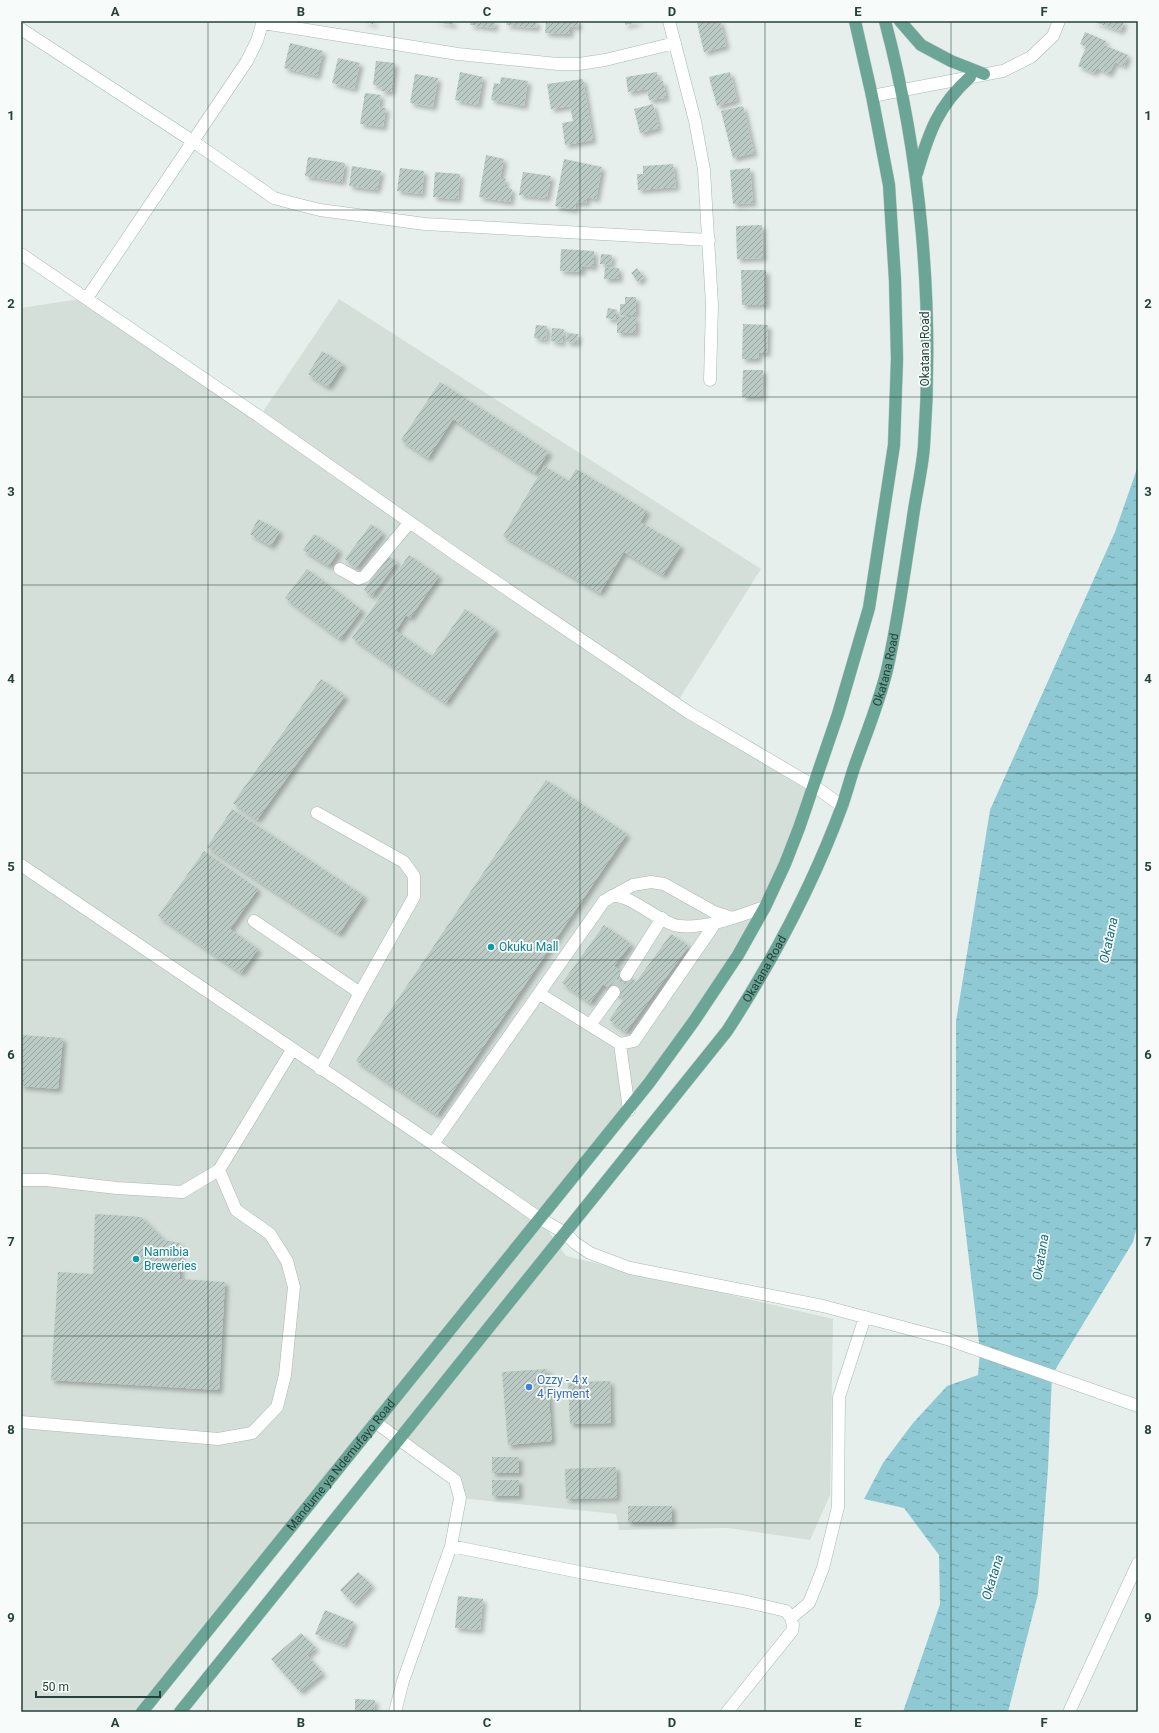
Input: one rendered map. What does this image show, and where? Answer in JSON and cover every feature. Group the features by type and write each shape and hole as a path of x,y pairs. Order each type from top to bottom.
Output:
{"main road":[{"path":"539,1218 628,1110 694,1021 738,955 765,907 785,864 814,786 838,714 869,608 894,444 897,359 895,280 889,185 872,96 854,21"},
{"name":"Okatana Road","path":"565,1233 708,1055 746,1001 783,938 801,901 842,806 872,721 886,672 898,615 924,448 927,359 924,279 916,176 901,90 885,21"},
{"path":"900,21 921,45 951,61 984,74"},
{"path":"916,176 927,138 944,105 956,90 970,77"},
{"name":"Mandume ya Ndemufayo Road","path":"142,1712 539,1218"},
{"path":"180,1712 565,1233"}],"street":[{"path":"669,21 695,121 704,170 712,305 710,380"},
{"path":"872,96 1003,70 1031,57 1053,36 1060,21"},
{"path":"86,298 194,142 247,61 257,41 263,22 458,54 558,64 580,64 605,60 675,43"},
{"path":"21,29 194,142 274,198 320,210 425,224 709,240"},
{"path":"21,254 688,712 814,786 842,806"},
{"path":"340,569 358,579 365,576 410,522"},
{"path":"317,812 404,862 414,876 414,897 320,1068"},
{"path":"21,865 292,1050 433,1144 539,1218 565,1233 574,1243 590,1252 630,1268 808,1303 946,1339 1138,1406"},
{"path":"433,1144 604,901 633,885 651,882 664,884 714,912 732,918"},
{"path":"612,896 623,898 677,926 696,926 716,922 765,907"},
{"path":"626,975 662,918"},
{"path":"254,921 360,993"},
{"path":"540,994 620,1044 634,1041 716,922"},
{"path":"590,1025 614,992"},
{"path":"620,1044 628,1110"},
{"path":"21,1180 46,1180 117,1188 182,1192 219,1170 292,1050"},
{"path":"21,1422 218,1439 252,1433 277,1408 285,1375 294,1287 288,1261 270,1234 236,1210 219,1170"},
{"path":"791,1618 809,1603 823,1568 838,1507 839,1397 865,1317"},
{"path":"375,1422 455,1480 460,1498 451,1546 405,1675 395,1712"},
{"path":"451,1546 584,1573 743,1601 786,1611 791,1618 793,1625 792,1632 727,1712"},
{"path":"1069,1712 1138,1563"}],"shaded area":[{"path":"87,298 260,416 339,299 761,569 676,704 811,787 778,867 765,894 713,985 691,1018 539,1218 566,1256 833,1319 830,1495 810,1540 728,1528 619,1530 616,1514 460,1498 455,1480 375,1422 142,1712 21,1712 21,308"}],"water":[{"name":"Okatana","path":"1138,466 1138,1222 1133,1242 1052,1375 1048,1469 1038,1594 1008,1712 903,1712 940,1604 939,1555 904,1508 864,1499 883,1463 913,1423 947,1386 978,1375 980,1351 956,1152 956,1022 990,810 1115,532"}],"building":[{"path":"362,21 374,21 373,24"},
{"path":"432,21 453,21 453,25"},
{"path":"471,21 495,21 494,28 470,25"},
{"path":"507,21 537,21 536,28 506,25"},
{"path":"546,21 578,21 578,27 570,26 570,34 545,33"},
{"path":"625,21 638,21 638,22 625,25"},
{"path":"703,21 720,21 726,46 704,52 697,23"},
{"path":"1092,21 1124,21 1121,31"},
{"path":"1085,32 1106,41 1104,45 1128,55 1124,66 1115,62 1109,74 1097,68 1094,73 1078,66 1086,47 1080,44"},
{"path":"290,43 323,51 317,76 284,68"},
{"path":"338,58 360,63 354,89 332,83"},
{"path":"376,61 395,63 391,92 381,91 382,86 373,85"},
{"path":"460,72 483,77 478,105 455,100"},
{"path":"657,72 658,82 663,81 666,98 649,100 647,89 628,92 626,77"},
{"path":"730,72 737,100 717,106 709,77"},
{"path":"415,74 438,78 433,107 410,103"},
{"path":"501,77 528,81 524,106 491,100 494,83 500,84"},
{"path":"583,79 593,140 565,145 562,123 573,121 570,106 551,109 547,84"},
{"path":"365,93 381,95 379,107 386,108 383,127 360,124"},
{"path":"653,104 659,128 640,133 634,109"},
{"path":"743,106 754,153 733,158 721,111"},
{"path":"486,155 504,159 500,179 506,179 504,187 512,189 510,202 479,197"},
{"path":"308,157 345,163 342,182 305,176"},
{"path":"564,159 602,167 596,199 587,197 586,203 576,202 575,210 555,206"},
{"path":"673,164 676,187 638,190 637,174 643,174 643,166"},
{"path":"352,166 381,171 377,190 349,186"},
{"path":"400,168 424,171 422,194 397,191"},
{"path":"750,168 753,203 733,204 730,170"},
{"path":"435,172 460,174 458,199 433,197"},
{"path":"523,172 551,176 547,198 519,195"},
{"path":"762,225 763,258 737,259 736,226"},
{"path":"561,249 594,251 594,267 582,266 582,272 560,271"},
{"path":"601,254 612,255 611,265 600,264"},
{"path":"605,267 619,268 619,279 604,279"},
{"path":"637,268 644,277 638,282 631,273"},
{"path":"741,270 766,270 766,305 742,305"},
{"path":"625,297 636,297 636,315 620,315 620,304 625,304"},
{"path":"608,308 617,310 615,320 606,318"},
{"path":"617,317 636,317 636,333 617,333"},
{"path":"743,324 768,325 767,353 759,353 758,359 742,359"},
{"path":"536,325 547,326 546,340 534,338"},
{"path":"552,328 564,329 562,343 551,341"},
{"path":"567,333 578,334 577,343 566,342"},
{"path":"322,351 343,364 328,387 308,374"},
{"path":"743,370 763,370 762,397 742,397"},
{"path":"440,382 549,452 535,473 453,419 428,458 401,440"},
{"path":"544,466 569,481 576,469 647,511 640,522 681,546 663,575 624,552 600,593 503,536"},
{"path":"258,519 280,531 271,546 250,534"},
{"path":"371,524 383,533 356,568 345,559"},
{"path":"314,534 339,550 329,566 303,550"},
{"path":"409,555 439,576 410,618 406,615 396,631 432,656 465,609 496,630 446,703 352,638"},
{"path":"388,556 397,562 372,596 364,590"},
{"path":"307,569 362,610 340,639 285,598"},
{"path":"321,679 345,696 257,820 233,803"},
{"name":"Okuku Mall","path":"546,780 627,834 437,1115 356,1061"},
{"path":"232,809 364,896 339,934 207,847"},
{"path":"204,851 258,889 230,929 258,949 241,973 158,916"},
{"path":"604,925 631,944 614,966 636,982 671,934 689,946 626,1032 609,1020 624,999 603,984 590,1003 562,983"},
{"path":"21,1035 63,1038 58,1089 21,1086"},
{"path":"95,1214 141,1217 164,1240 180,1243 180,1279 225,1282 219,1390 51,1380 58,1272 93,1274"},
{"path":"547,1369 552,1441 508,1445 502,1372"},
{"path":"610,1381 611,1423 570,1424 568,1382"},
{"path":"492,1457 519,1457 519,1473 492,1473"},
{"path":"616,1467 617,1498 566,1499 565,1469"},
{"path":"492,1480 519,1480 519,1496 492,1496"},
{"path":"628,1506 672,1506 672,1522 628,1522"},
{"path":"358,1572 372,1585 354,1604 340,1590"},
{"path":"458,1596 483,1599 480,1630 455,1628"},
{"path":"325,1610 354,1622 344,1645 315,1634"},
{"path":"301,1633 316,1648 307,1655 323,1673 300,1692 271,1659"},
{"path":"355,1699 375,1700 374,1712 355,1712"}],"tunnel":[{"path":"614,992 626,975"}],"place":[{"name":"Okuku Mall","path":"491,947"},
{"name":"Namibia Breweries","path":"136,1259"},
{"name":"Ozzy - 4 x 4 Fiyment","path":"529,1387"}]}
